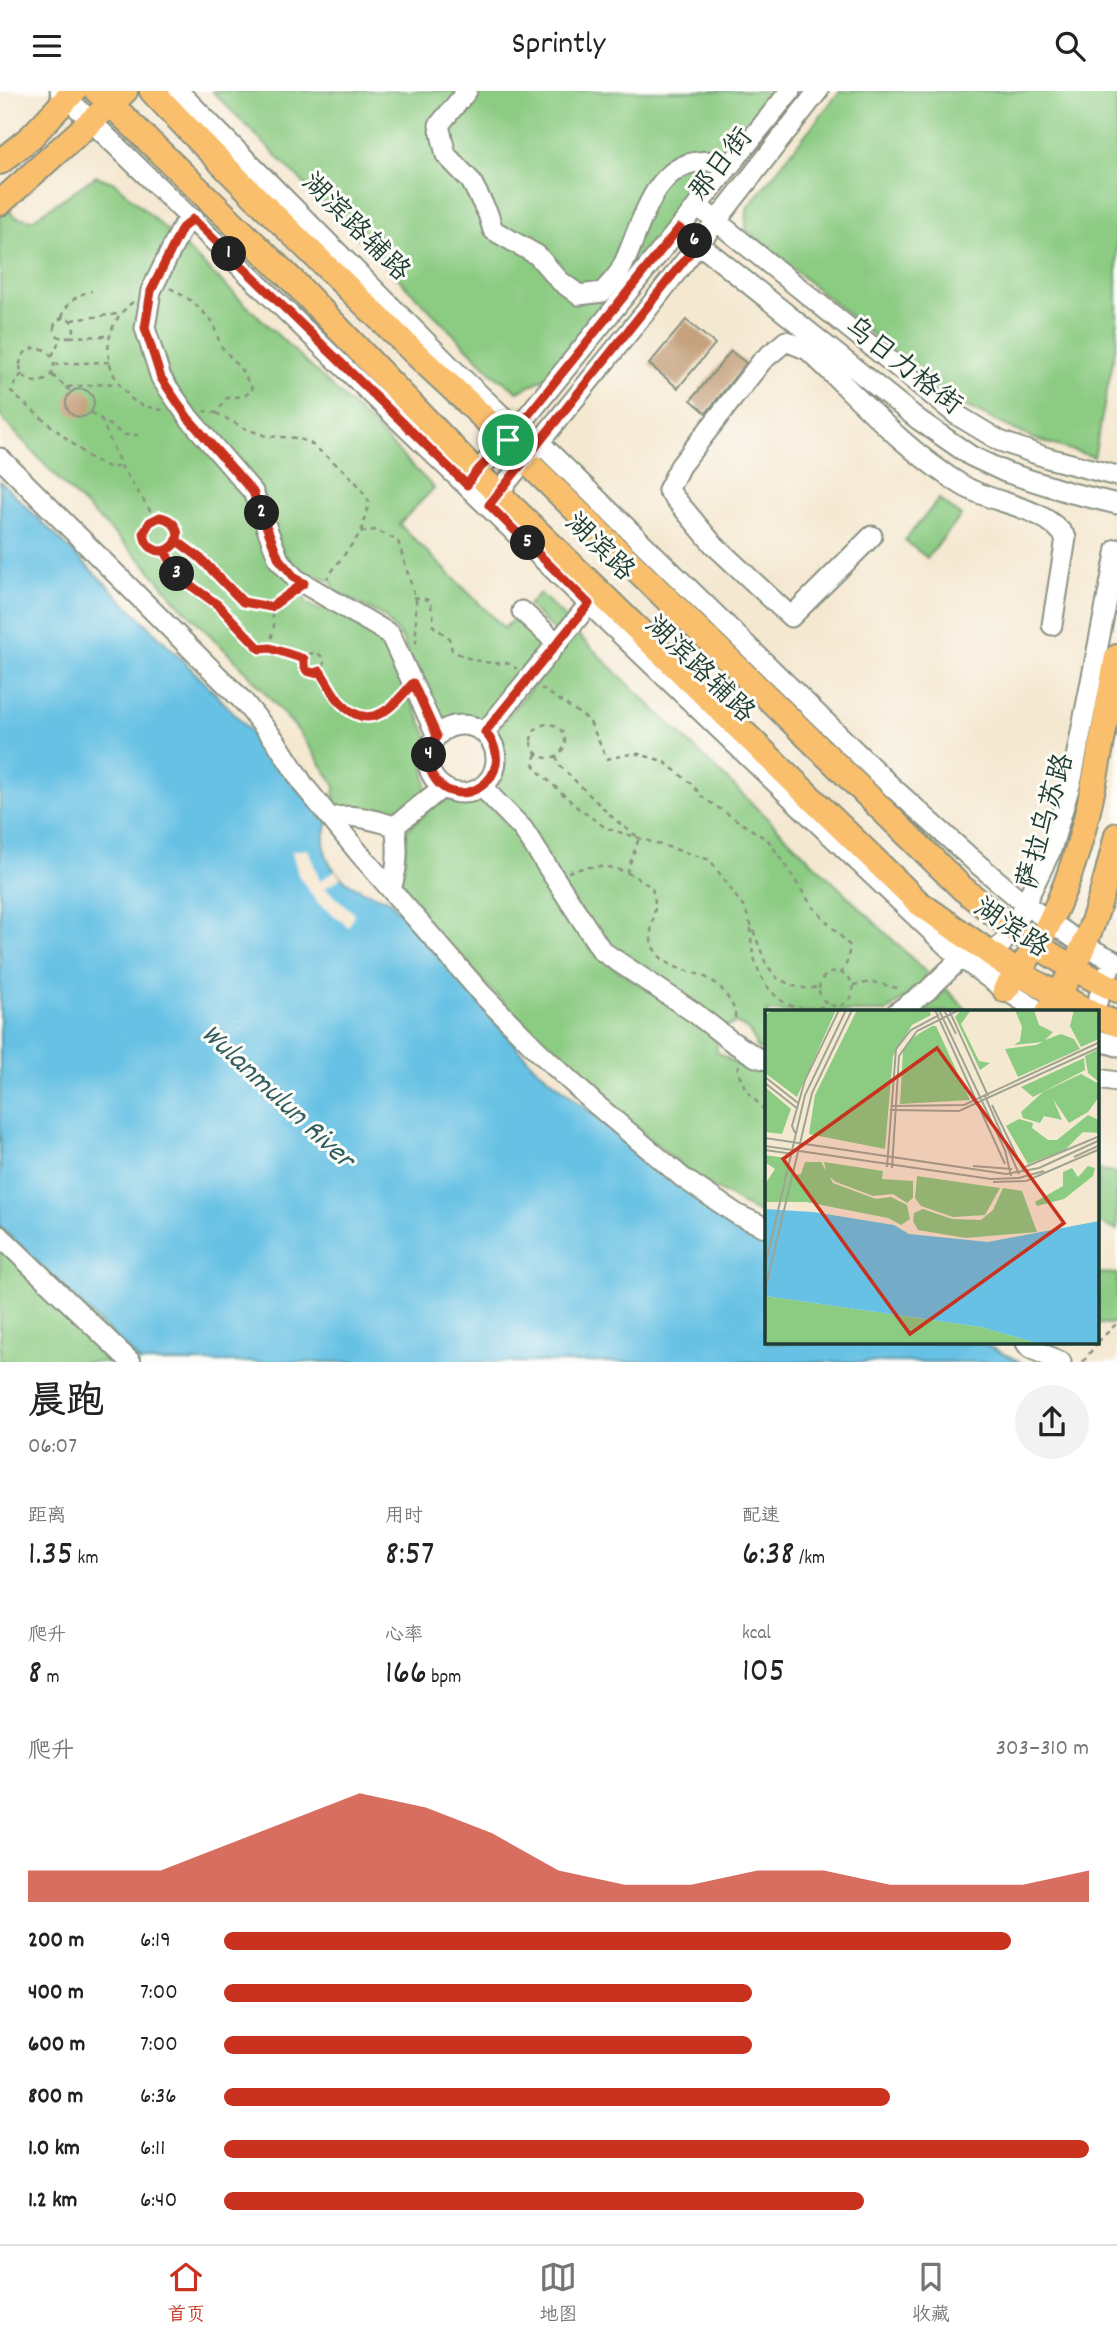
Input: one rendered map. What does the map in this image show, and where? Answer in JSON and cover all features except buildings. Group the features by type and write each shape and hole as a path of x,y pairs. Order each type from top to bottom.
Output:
{"main road":[{"name":"湖滨路","path":"152,91 288,229 532,451 961,887 1012,930 1110,987"},
{"path":"0,162 31,137 67,93"},
{"name":"湖滨路","path":"111,95 295,283 471,479 919,903 988,964 1049,1007 1074,1010"},
{"path":"0,203 92,122 111,95"},
{"name":"萨拉乌苏路","path":"1012,982 1050,921 1072,866 1087,813 1117,657"},
{"path":"1049,1007 1075,969 1085,946 1104,890 1117,835"},
{"path":"1100,1017 1117,1024"}],"street":[{"name":"湖滨路辅路","path":"178,91 450,366 512,434"},
{"path":"467,91 439,125 446,155 471,181 493,230 537,255 560,281 579,295 603,292 620,271 646,205 673,171 694,162 717,161 727,168"},
{"name":"那日街","path":"471,479 512,434 790,91"},
{"name":"那日街","path":"493,499 818,91"},
{"path":"67,93 92,122 193,219 471,479"},
{"name":"乌日力格街","path":"697,206 957,415 1000,441 1048,458 1117,476"},
{"path":"193,219 182,228 153,286 145,328 161,378 183,410 253,492 279,559 296,579 390,634 437,736"},
{"name":"乌日力格街","path":"679,228 919,420 971,456 1005,472 1068,492 1117,503"},
{"path":"872,536 791,617 713,544 668,491 680,466 762,361 786,341 808,350 925,460 963,486 1037,515 1058,527 1066,538 1052,625"},
{"path":"925,460 941,435"},
{"name":"湖滨路辅路","path":"532,451 972,860 1026,905 1085,946 1116,957"},
{"path":"0,458 243,701 277,743 305,787 330,818 481,993 593,1103 683,1178 738,1215 765,1227"},
{"name":"湖滨路辅路","path":"493,499 589,604 655,670 951,950 988,964"},
{"path":"988,964 1026,905 1051,850 1072,778 1117,549"},
{"path":"485,732 589,604"},
{"path":"522,611 557,643"},
{"path":"458,725 475,727 485,732 493,744 496,759 492,775 482,787 466,793 443,787 429,767 429,750 437,736 458,725"},
{"path":"395,827 443,787"},
{"path":"482,787 523,829 601,951 695,1013 730,1041 765,1059"},
{"path":"330,818 346,815 395,827"},
{"path":"391,889 397,872 399,846 395,827"},
{"path":"1093,1010 1110,987 1116,957"},
{"path":"901,1009 927,991 956,963"},
{"path":"1100,1041 1117,1046"},
{"path":"0,1236 131,1362"},
{"path":"1028,1345 1062,1362"}],"path":[{"path":"62,317 71,320 117,314 153,286 192,301 212,321 221,346 242,371 253,390 244,396 227,398 216,413"},
{"path":"92,291 73,299 64,309 62,317 54,327 56,333 61,337 109,336"},
{"path":"117,314 109,336 109,362 118,383 134,402 173,412 198,409 216,413 266,436 297,438 310,443 347,473 369,502 361,532 311,587 271,607 243,602 200,558 177,541"},
{"path":"68,337 75,329 71,320"},
{"path":"52,356 61,337"},
{"path":"43,349 52,356 54,364 51,375 46,380 36,382 22,374 20,362 26,352 43,349"},
{"path":"54,364 109,362"},
{"path":"22,374 11,391 14,395 90,458 110,468 121,465"},
{"path":"51,375 71,392"},
{"path":"66,387 118,383"},
{"path":"91,412 124,435 138,435"},
{"path":"101,419 121,465 155,519"},
{"path":"165,551 177,541 178,531 172,521 160,517 146,526 144,538 149,547 165,551 179,577 218,605 260,649 270,648 304,659"},
{"path":"320,671 341,703 356,715 373,717 390,709 412,680 416,653 414,597 398,541 376,530 361,532"},
{"path":"414,597 429,600 433,612 433,626 449,638 452,650 466,659 490,664 509,663 589,720 607,759 635,753 663,761 692,784 702,797 769,841 805,892 812,907 850,946 847,963 841,973"},
{"path":"270,648 274,625 271,607"},
{"path":"309,654 318,654 324,661 320,671 307,671 304,659 309,654"},
{"path":"547,724 558,727 564,737 564,748 556,756 546,758 536,754 531,738 536,728 547,724"},
{"path":"536,754 533,762 538,771 578,808 606,828 710,860 745,909 766,964 777,978 793,986 810,989 819,986"},
{"path":"556,756 560,766 614,819 639,838"},
{"path":"626,873 639,838"},
{"path":"555,877 600,865 638,877 652,888 655,903 651,942 656,952 666,962 681,970 713,979 723,988 736,1009 735,1023"},
{"path":"751,925 750,945 756,964 764,984 778,999 807,1009 839,1006 849,1000 853,985 846,975 830,973 821,981 821,997 829,1005"},
{"path":"853,985 872,982 897,988 901,1009"},
{"path":"739,1065 737,1070 746,1090 765,1110"},
{"path":"1100,1339 1117,1323"},
{"path":"1083,1362 1095,1345"}],"green space":[{"path":"212,91 783,91 545,378 518,392 492,373"},
{"path":"840,91 1117,91 1117,340 1094,457 1034,439 948,398 746,230 747,208"},
{"path":"96,176 115,183 170,233 139,330 302,590 307,603 319,610 330,608 365,627 386,643 428,737 423,750 426,791 397,814 384,816 360,808 334,807 335,785 297,729 142,561 64,485 0,416 0,203 16,217 32,220"},
{"path":"182,244 369,422 434,488 399,524 504,628 516,617 544,646 484,721 456,715 439,725 401,637 383,616 334,591 332,582 320,576 311,580 301,575 281,550 262,491 240,461 216,440 171,382 154,335 157,295"},
{"path":"939,499 961,516 927,558 905,540"},
{"path":"540,593 567,620 557,634 528,605"},
{"path":"576,633 931,977 889,1010 765,1010 765,1051 756,1048 753,1038 743,1027 735,1023 724,1028 611,952 495,793 504,770 503,746 497,729"},
{"path":"439,799 476,799 493,810 522,839 575,929 598,957 703,1027 717,1042 717,1052 739,1065 745,1060 765,1067 765,1217 694,1176 600,1096 526,1026 398,893 404,868 407,830"},
{"path":"944,987 967,1010 909,1010"},
{"path":"1100,1170 1117,1174 1117,1230 1100,1224"},
{"path":"0,1226 141,1362 0,1362"},
{"path":"1100,1273 1117,1274 1117,1318 1111,1324 1100,1323"}],"water":[{"name":"Wulanmulun River","path":"0,481 211,689 290,776 328,822 324,836 326,856 338,874 356,887 388,899 533,1065 688,1191 765,1241 765,1345 985,1345 1021,1362 141,1362 0,1226"}],"pier":[{"path":"308,849 320,881 335,870 341,878 325,888 354,913 349,927 318,903 298,875 292,851"}],"route":[{"path":"508,440 476,472 467,485 193,219 182,228 151,291 145,328 161,378 188,418 253,492 279,559 296,579 304,583 271,607 243,602 224,580 177,541 170,549 159,552 146,543 144,532 150,522 160,517 172,521 178,531 177,541 174,546 170,549 165,551 179,577 218,605 260,649 270,648 304,659 307,671 320,671 341,703 356,715 373,717 390,709 413,683 437,736 429,750 429,767 443,787 458,793 474,791 488,782 496,759 490,738 485,732 589,604 489,505 698,243 679,228 508,440"}]}
